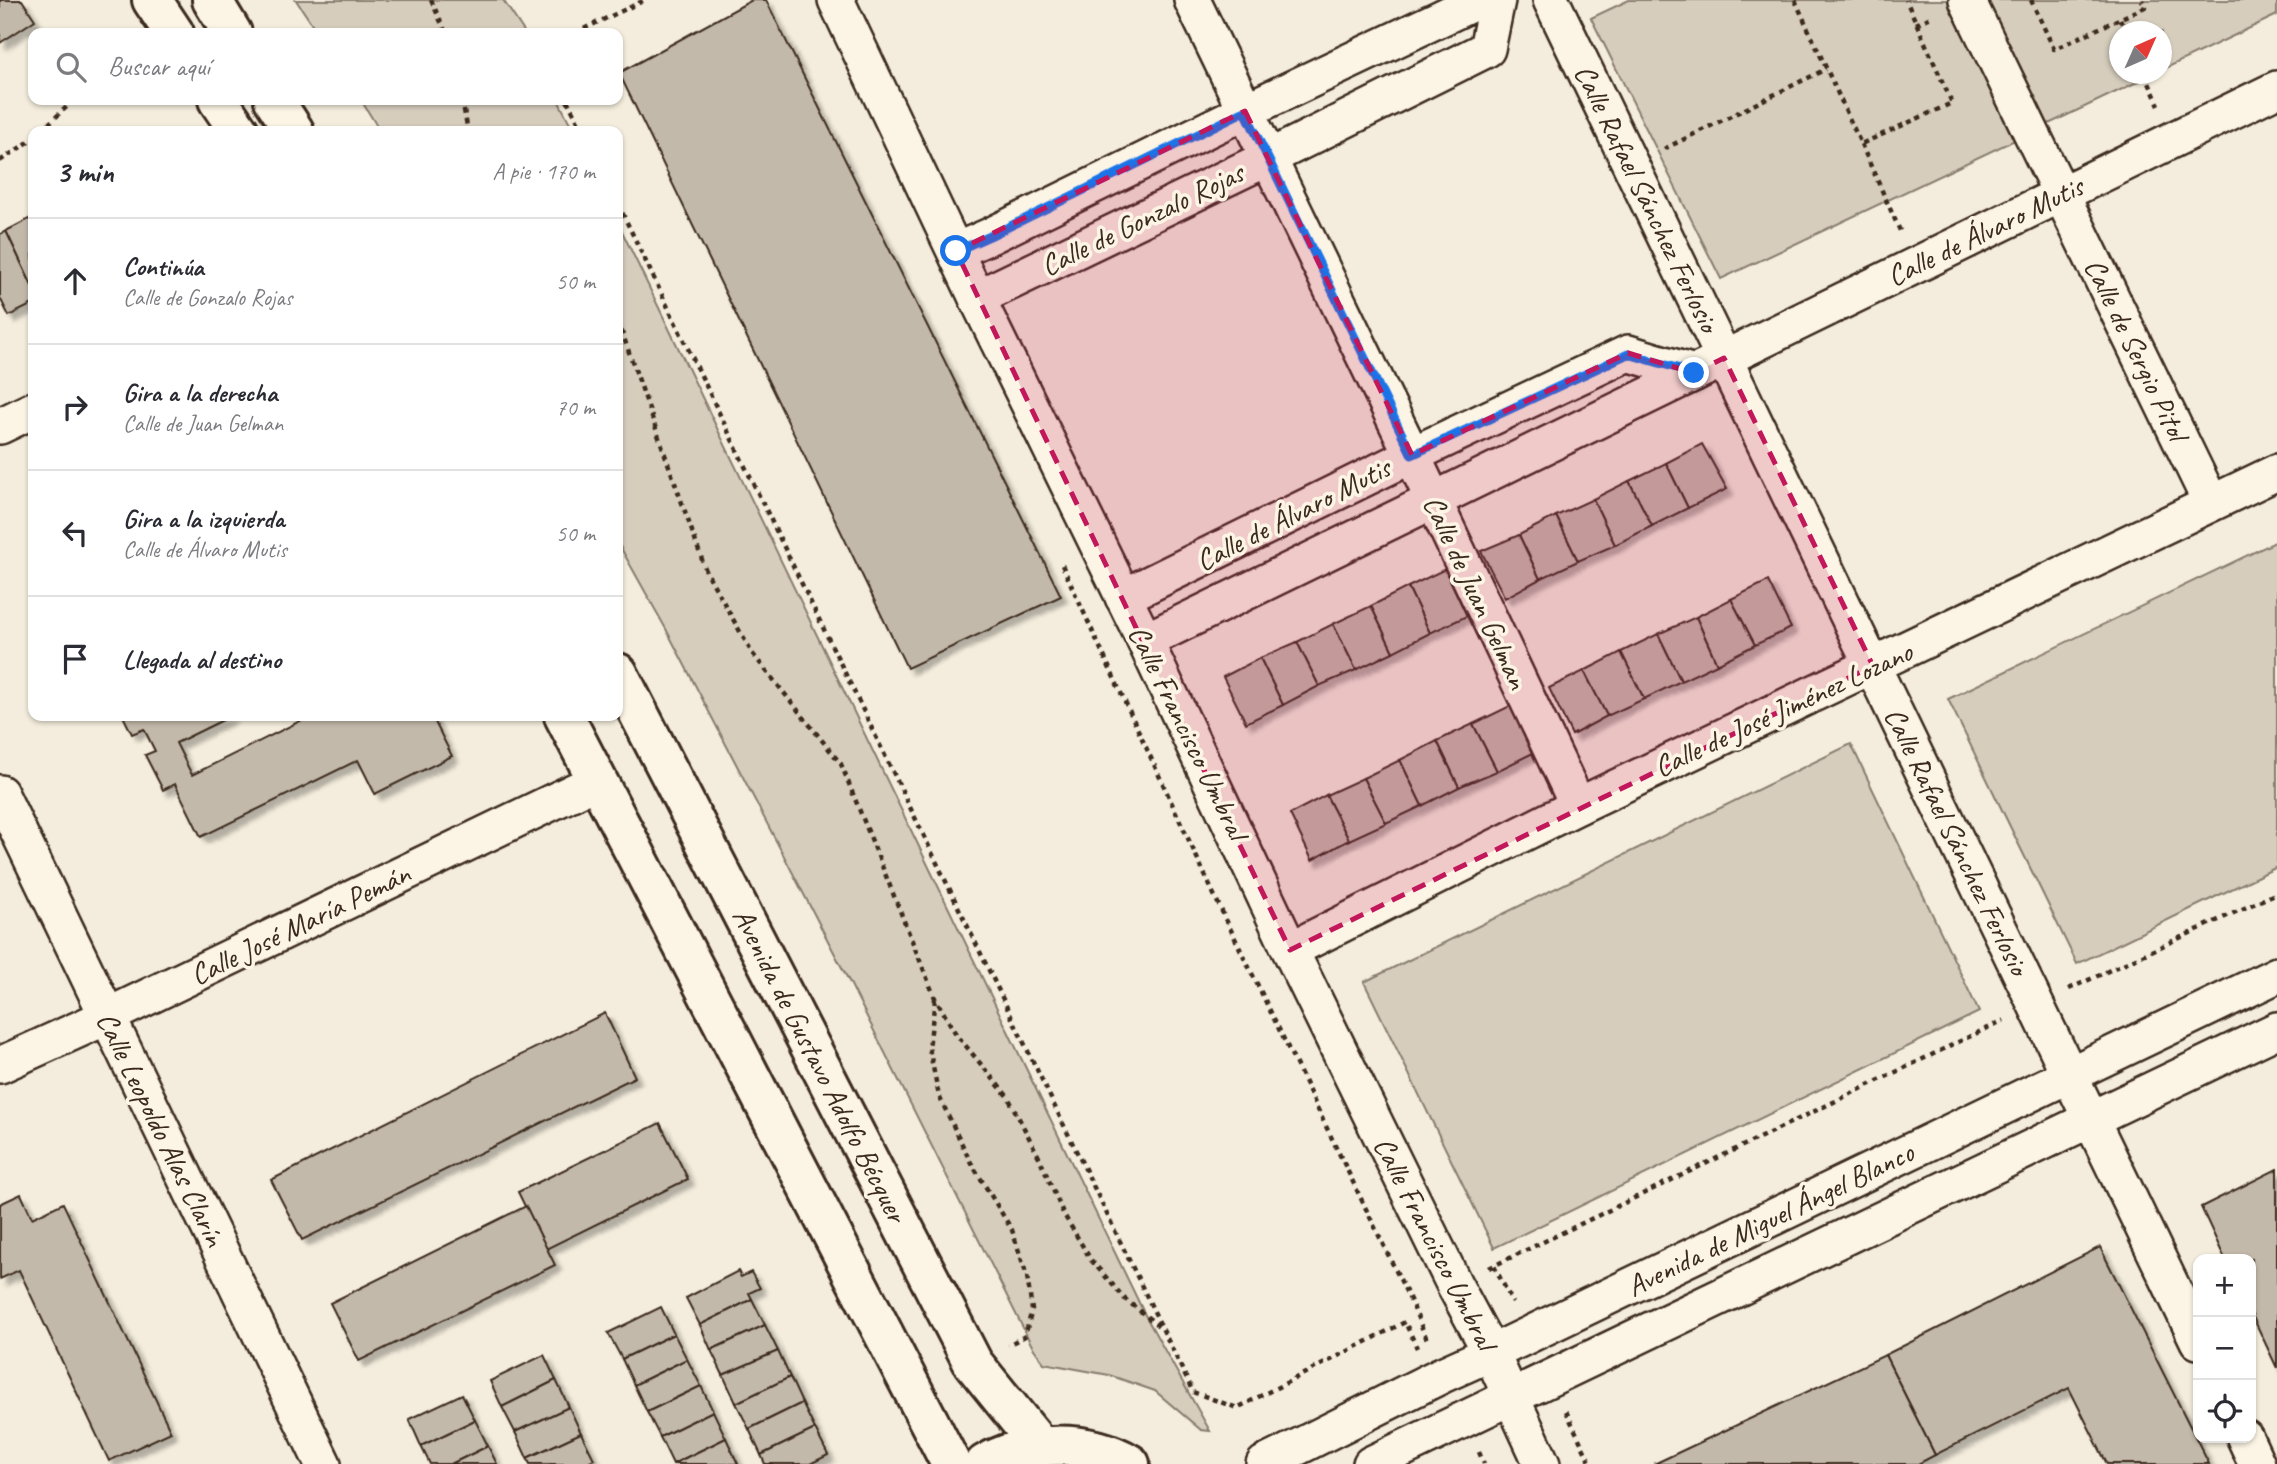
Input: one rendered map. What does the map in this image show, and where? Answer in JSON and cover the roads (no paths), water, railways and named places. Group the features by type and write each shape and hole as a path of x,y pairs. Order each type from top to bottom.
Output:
{"street":[{"path":"152,0 171,28"},
{"path":"212,0 229,28"},
{"name":"Calle Francisco Umbral","path":"836,0 1290,950 1454,1284 1491,1353 1542,1464"},
{"name":"Calle de Juan Gelman","path":"1192,0 1578,806"},
{"name":"Calle de Gonzalo Rojas","path":"956,251 1479,0"},
{"name":"Calle de Gonzalo Rojas","path":"977,298 1487,50 1497,0"},
{"name":"Calle Rafael Sánchez Ferlosio","path":"1551,0 1631,165 1709,366 1873,666 2193,1331"},
{"name":"Calle de Sergio Pitol","path":"1967,0 2211,503"},
{"name":"Calle de Álvaro Mutis","path":"1145,642 2277,89"},
{"path":"221,105 236,126"},
{"path":"277,105 291,126"},
{"name":"Calle de Álvaro Mutis","path":"1123,597 1412,455 1628,354 1709,366"},
{"path":"0,426 28,412"},
{"name":"Calle de José Jiménez Lozano","path":"1290,950 1578,806 2277,472"},
{"name":"Avenida de Gustavo Adolfo Bécquer","path":"623,683 973,1363 1040,1446"},
{"path":"567,721 951,1464"},
{"name":"Calle José María Pemán","path":"0,1065 106,1017 598,780"},
{"name":"Calle Leopoldo Alas Clarín","path":"0,793 323,1464"},
{"name":"Avenida de Miguel Ángel Blanco","path":"1264,1464 1437,1378 2277,975"},
{"name":"Avenida de Miguel Ángel Blanco","path":"1371,1464 2277,1030"},
{"path":"2248,1443 2258,1464"},
{"path":"985,1464 1002,1455 1040,1446 1078,1447 1122,1459 1130,1464"}]}
